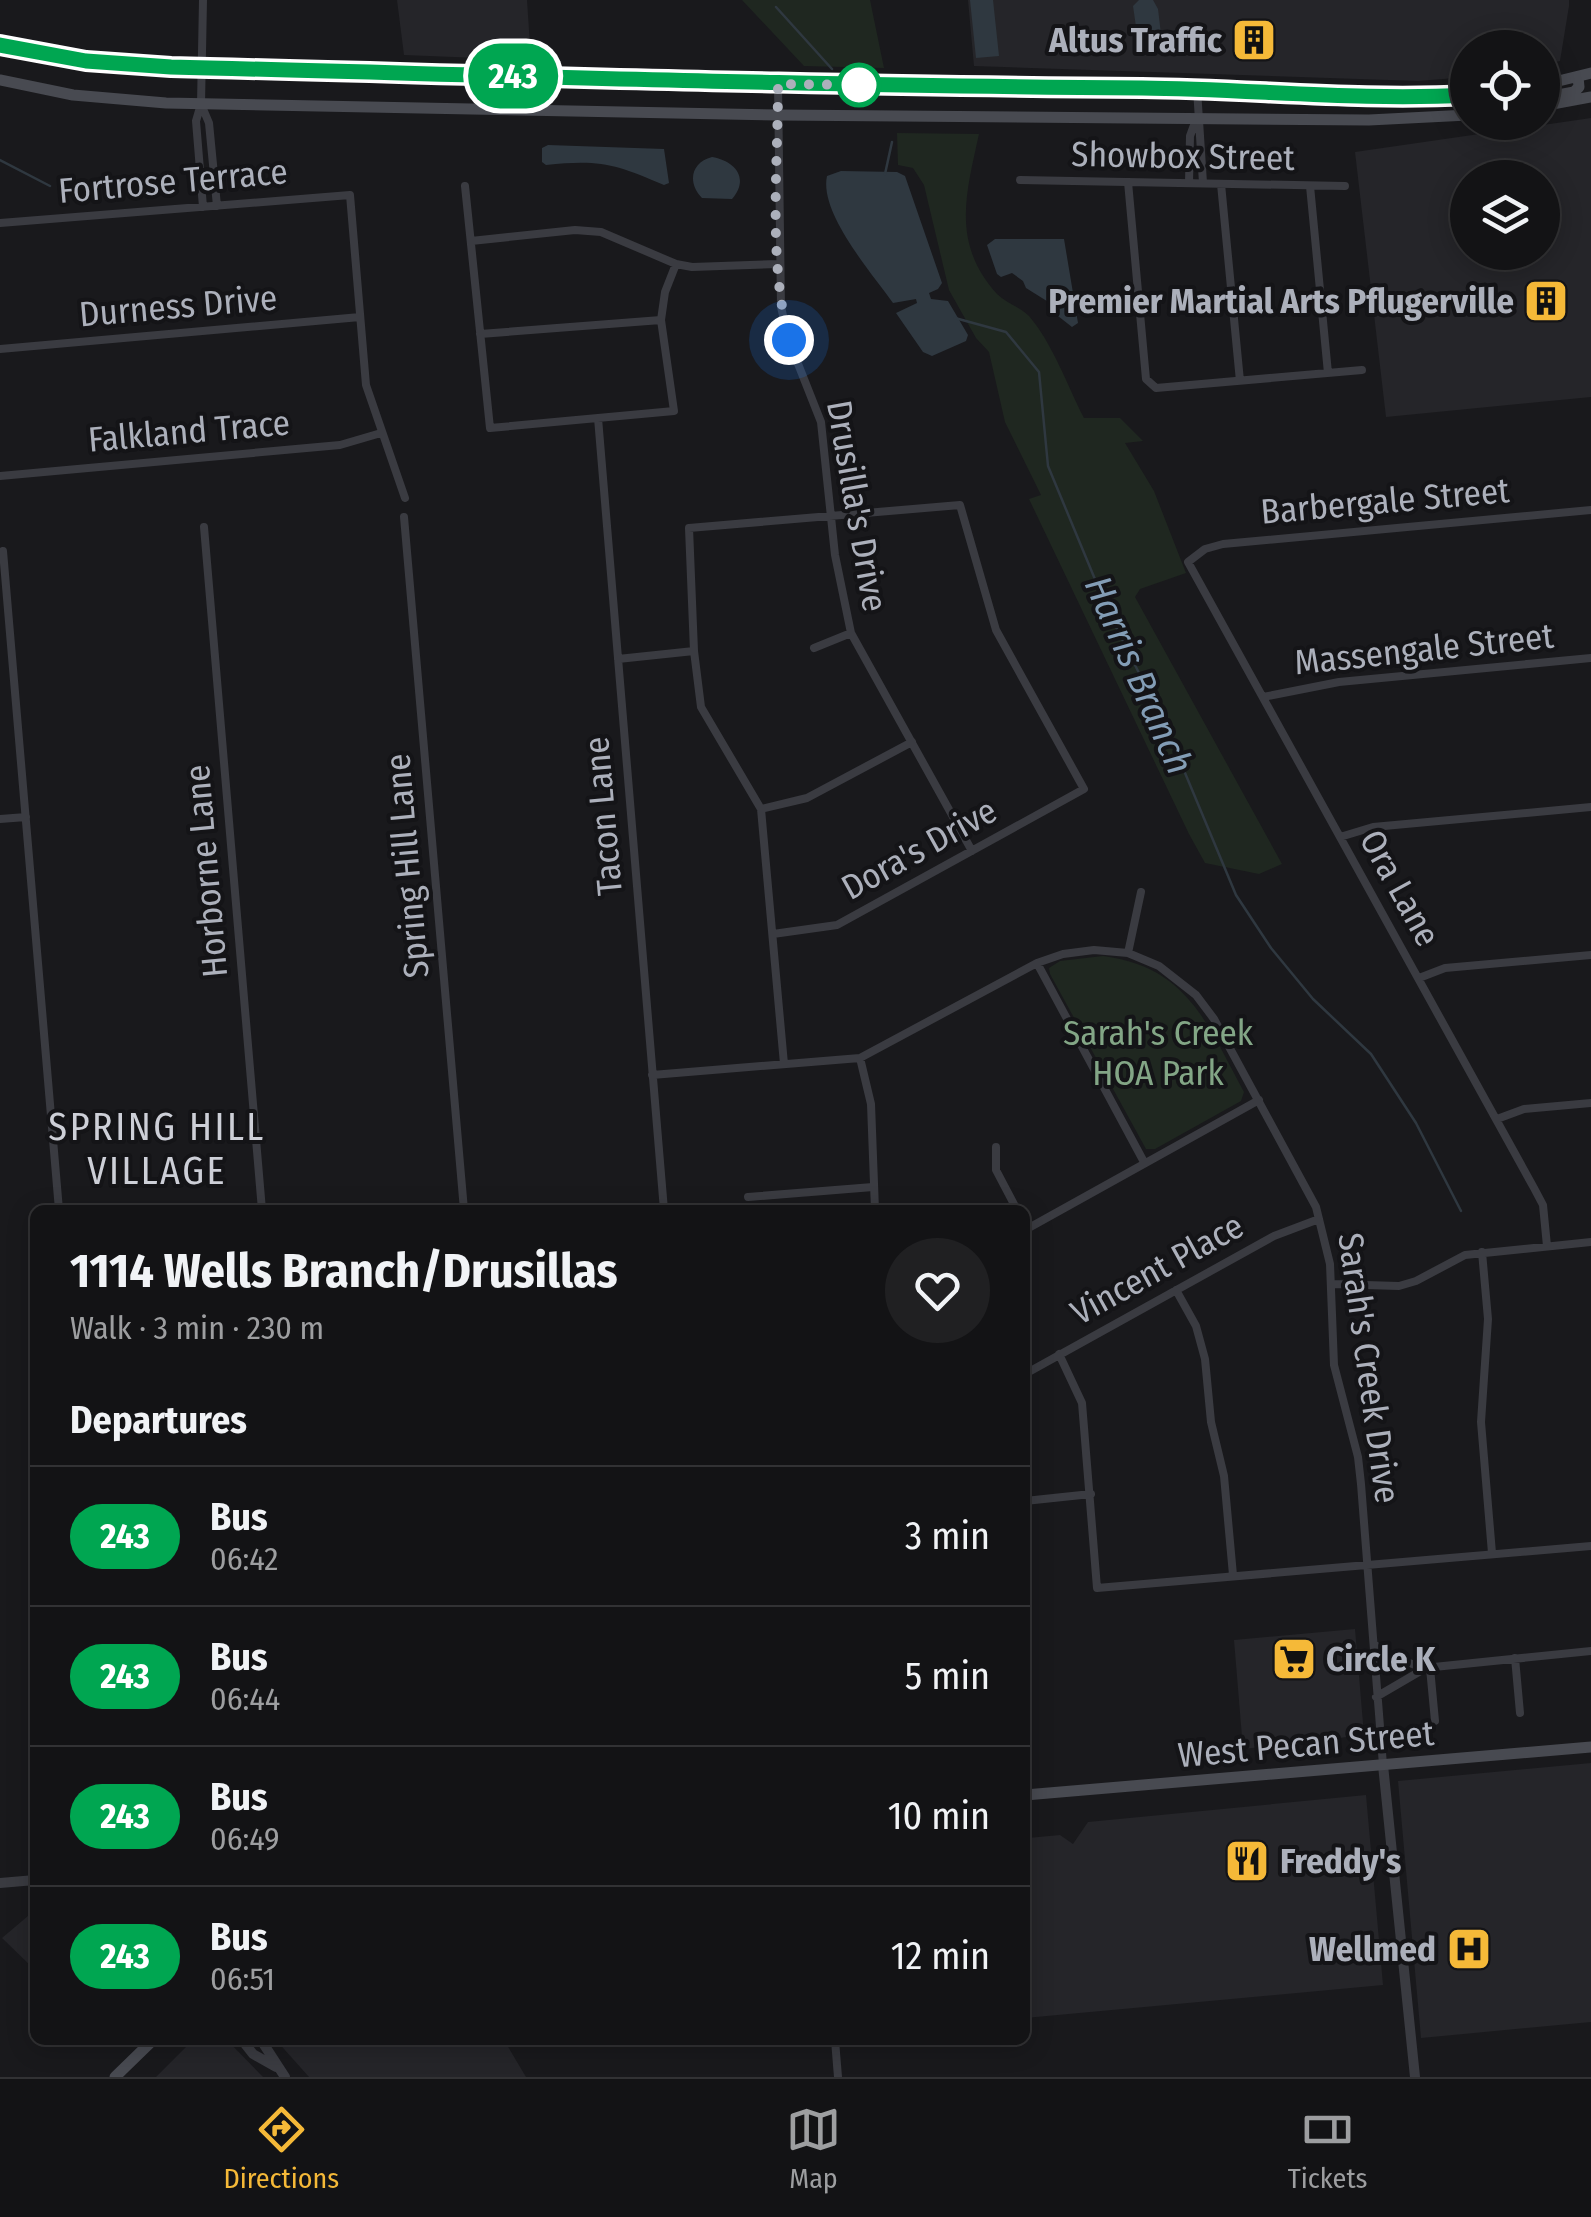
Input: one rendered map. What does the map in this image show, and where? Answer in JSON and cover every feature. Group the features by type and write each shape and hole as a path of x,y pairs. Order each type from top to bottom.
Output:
{"main road":[{"path":"0,44 86,61 201,68 778,84 1198,89 1369,97 1450,95"},
{"path":"480,108 483,75"},
{"path":"1560,80 1585,75"},
{"path":"1560,96 1579,88 1585,75"},
{"path":"0,80 73,95 200,104 778,115 1450,118"},
{"path":"1560,100 1587,98 1582,90 1591,84"},
{"path":"1440,119 1450,112"},
{"name":"West Pecan Street","path":"1030,1795 1591,1747"},
{"path":"115,2077 148,2045"}],"street":[{"path":"203,0 200,104 196,121 204,207"},
{"name":"Drusilla's Drive","path":"778,84 780,306 789,340 822,422 842,602 852,633 972,851"},
{"path":"1198,89 1204,184"},
{"path":"200,104 209,123 217,206"},
{"path":"1189,183 1190,136 1198,117"},
{"name":"Showbox Street","path":"1020,180 1344,186"},
{"path":"1128,182 1146,380 1156,388 1362,370"},
{"path":"1221,184 1240,381"},
{"path":"465,186 490,428 674,410 661,320 665,292 676,264"},
{"path":"1310,186 1328,373"},
{"name":"Fortrose Terrace","path":"0,224 350,195 360,317"},
{"path":"471,241 575,230 601,232 676,264 721,268 778,264"},
{"path":"360,317 366,385 405,498"},
{"name":"Durness Drive","path":"0,349 360,317"},
{"path":"480,334 661,320"},
{"name":"Tacon Lane","path":"598,418 664,1205"},
{"name":"Falkland Trace","path":"0,476 340,445 381,433"},
{"name":"Dora's Drive","path":"773,934 837,924 1084,788 996,630 960,506 830,515"},
{"name":"Barbergale Street","path":"1188,562 1223,544 1591,510"},
{"path":"784,1064 761,809 702,707 694,651 689,528 830,515"},
{"name":"Spring Hill Lane","path":"404,516 464,1205"},
{"name":"Horborne Lane","path":"204,527 262,1205"},
{"path":"3,551 59,1205"},
{"name":"Ora Lane","path":"1188,562 1543,1205 1547,1246"},
{"path":"814,648 852,633"},
{"path":"618,659 694,651"},
{"name":"Massengale Street","path":"1263,697 1339,682 1591,658"},
{"path":"761,809 807,798 912,742"},
{"path":"1340,837 1372,827 1591,807"},
{"path":"0,819 26,817"},
{"path":"1128,952 1141,892"},
{"name":"Sarah's Creek Drive","path":"652,1075 860,1058 1036,964 1077,952 1128,952 1160,966 1196,995 1214,1019 1308,1190 1319,1219 1332,1284 1334,1365 1358,1457 1383,1764"},
{"path":"1420,978 1445,968 1591,954"},
{"path":"1036,964 1144,1162"},
{"path":"860,1058 870,1104 875,1205"},
{"path":"1030,1226 1258,1100"},
{"path":"1497,1119 1524,1109 1591,1103"},
{"path":"996,1147 996,1170 1014,1205"},
{"path":"748,1197 874,1187"},
{"name":"Vincent Place","path":"1030,1371 1274,1236 1319,1219"},
{"path":"1332,1284 1398,1286 1482,1252 1591,1242"},
{"path":"1482,1252 1488,1319 1480,1422 1492,1553"},
{"path":"1176,1290 1196,1326 1205,1360 1211,1422 1224,1476 1233,1576"},
{"path":"1059,1354 1082,1403 1097,1588 1591,1546"},
{"path":"1030,1500 1090,1494"},
{"path":"1374,1644 1389,1656 1427,1668"},
{"path":"1376,1697 1427,1668 1591,1651"},
{"path":"1516,1658 1520,1712"},
{"path":"1427,1668 1435,1720"},
{"path":"1383,1764 1414,2077"},
{"path":"0,1883 30,1880"},
{"path":"246,2045 253,2054 276,2067"},
{"path":"264,2045 285,2077"},
{"path":"835,2045 838,2077"}],"shaded area":[{"path":"397,0 527,0 531,60 404,55"},
{"path":"968,0 1569,0 1560,61 1560,30 1450,30 1450,78 1418,81 974,66"},
{"path":"970,0 993,0 999,56 976,58"},
{"path":"1139,0 1153,0 1158,9 1163,51 1140,54 1133,6"},
{"path":"1591,118 1591,397 1386,417 1355,152 1450,138 1560,140 1560,122"},
{"path":"548,145 664,149 669,183 664,185 607,165 546,165 542,162 542,148"},
{"path":"712,157 727,162 740,178 732,199 702,198 694,186 699,163"},
{"path":"841,171 897,172 905,176 942,283 929,293 931,299 948,301 968,335 966,341 932,356 923,352 896,313 917,303 916,299 893,303 860,259 831,207 827,176"},
{"path":"995,239 1064,239 1078,323 1072,327 1050,303 1026,288 1012,273 1001,277 997,274 987,245"},
{"path":"1355,1629 1364,1735 1243,1749 1234,1640"},
{"path":"1591,1763 1591,2022 1421,2038 1398,1781"},
{"path":"1366,1795 1383,1985 1030,2018 1030,1838 1060,1835 1073,1844 1088,1822"},
{"path":"30,1914 30,1965 2,1938"},
{"path":"188,2045 232,2045 263,2077 156,2077"},
{"path":"280,2045 507,2045 526,2077 309,2077"}],"green space":[{"path":"742,0 870,0 884,68 804,66"},
{"path":"897,133 979,134 966,217 973,256 982,275 997,294 1038,327 1084,418 1120,418 1143,441 1125,443 1154,491 1186,573 1140,589 1135,597 1282,864 1259,874 1205,863 1189,834 1029,499 1041,495 1005,422 989,352 976,338 949,290 924,185 913,168 898,165"},
{"name":"Sarah's Creek HOA Park","path":"1103,956 1156,972 1192,1003 1244,1092 1241,1101 1155,1149 1146,1149 1050,974 1049,968 1060,961"}],"waterway":[{"name":"Harris Branch","path":"776,7 832,69"},
{"name":"Harris Branch","path":"885,174 892,142"},
{"path":"0,160 50,186"},
{"name":"Harris Branch","path":"955,318 1006,332 1039,372 1048,466 1109,613 1165,725 1236,895 1271,948 1313,999 1371,1054 1416,1123 1461,1211"}],"bus line":[{"name":"243","path":"0,45 86,61 171,67 778,84 1450,96"}],"place":[{"name":"Altus Traffic","path":"1254,40"},
{"name":"Premier Martial Arts Pflugerville","path":"1546,301"},
{"name":"Circle K","path":"1294,1659"},
{"name":"Freddy's","path":"1247,1861"},
{"name":"Wellmed","path":"1469,1949"}],"district":[{"name":"SPRING HILL VILLAGE","path":"157,1149"}],"route":[{"path":"789,340 780,306 778,264 778,84 859,85"}]}
